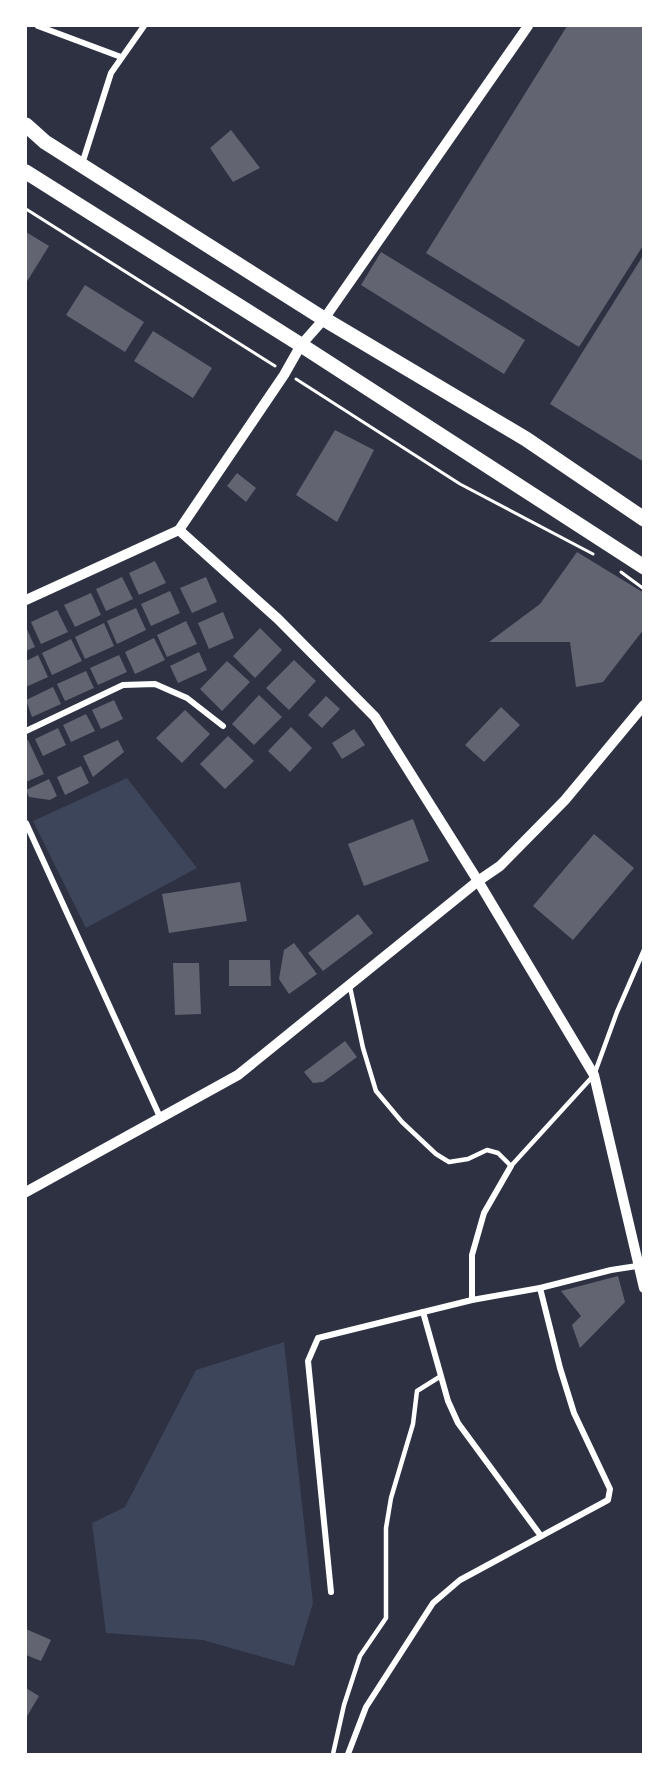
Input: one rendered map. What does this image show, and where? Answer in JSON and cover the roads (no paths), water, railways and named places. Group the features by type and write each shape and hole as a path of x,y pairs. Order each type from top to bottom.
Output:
{"main road":[{"path":"26,124 45,142 324,319 526,439 644,519"},
{"path":"26,172 301,345 644,567"}],"street":[{"path":"38,26 122,57"},
{"path":"82,164 111,73 144,26"},
{"path":"26,600 179,530 301,345 324,319 528,26"},
{"path":"179,530 278,619 375,717 478,881 594,1075 640,1263 644,1288"},
{"path":"26,731 123,685 155,684 187,698 223,726"},
{"path":"26,1192 238,1075 478,881 500,866 565,800 644,705"},
{"path":"26,828 160,1118"},
{"path":"472,1300 472,1255 484,1213 511,1166"},
{"path":"332,1592 308,1361 318,1338 472,1300 540,1288 640,1263"},
{"path":"348,1755 366,1707 433,1603 460,1580 608,1500 610,1489 574,1413 540,1288"},
{"path":"423,1312 448,1401 458,1423 541,1536"}],"lane":[{"path":"350,986 363,1048 376,1091 402,1122 436,1154 449,1162 468,1159 487,1150 498,1154 511,1166 594,1075 617,1012 644,950"},
{"path":"333,1755 344,1705 360,1656 386,1618 386,1528 391,1498 413,1424 417,1390 441,1376"}]}
